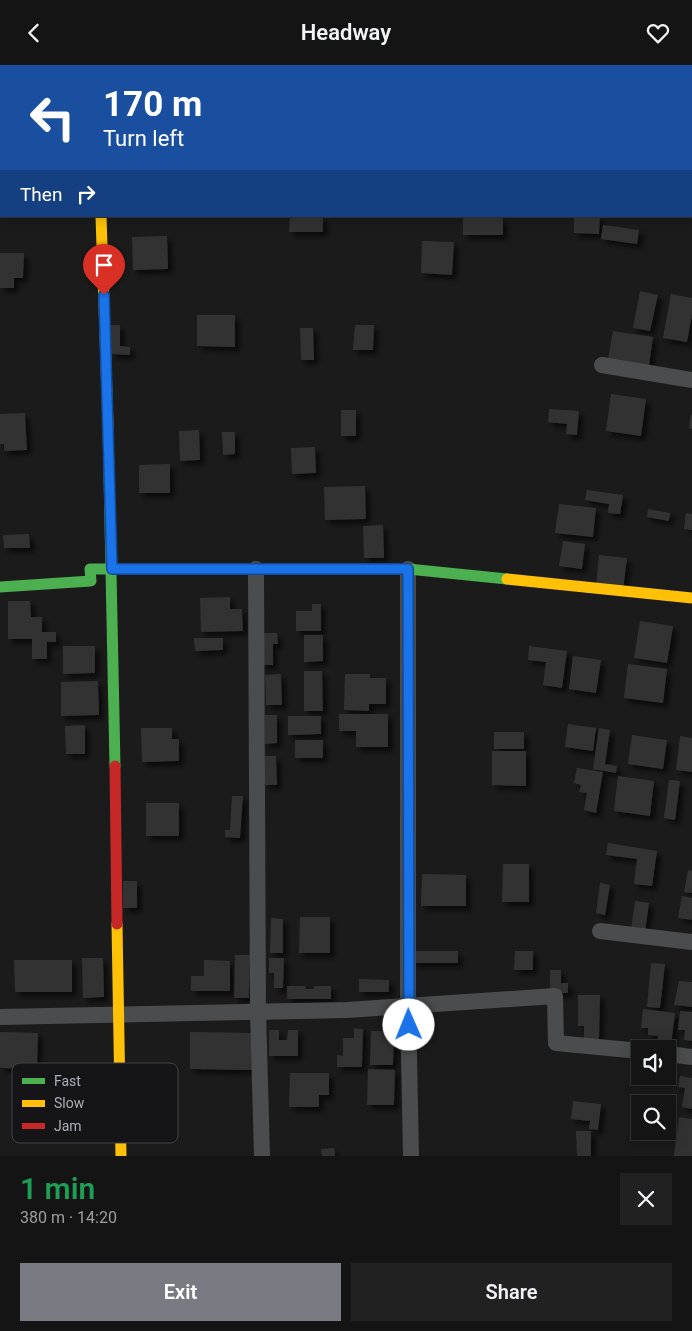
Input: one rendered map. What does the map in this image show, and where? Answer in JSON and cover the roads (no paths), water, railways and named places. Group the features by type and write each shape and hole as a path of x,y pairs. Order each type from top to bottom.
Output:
{"street":[{"path":"101,217 112,569 120,1063"},
{"path":"602,365 692,380"},
{"path":"0,587 91,581 90,569 408,569 692,598"},
{"path":"256,569 258,1012 262,1156"},
{"path":"408,569 408,1006 411,1156"},
{"path":"600,931 692,942"},
{"path":"0,1017 258,1012 408,1006 555,996 556,1043 631,1050"},
{"path":"676,1055 692,1057"},
{"path":"121,1143 121,1156"}]}
